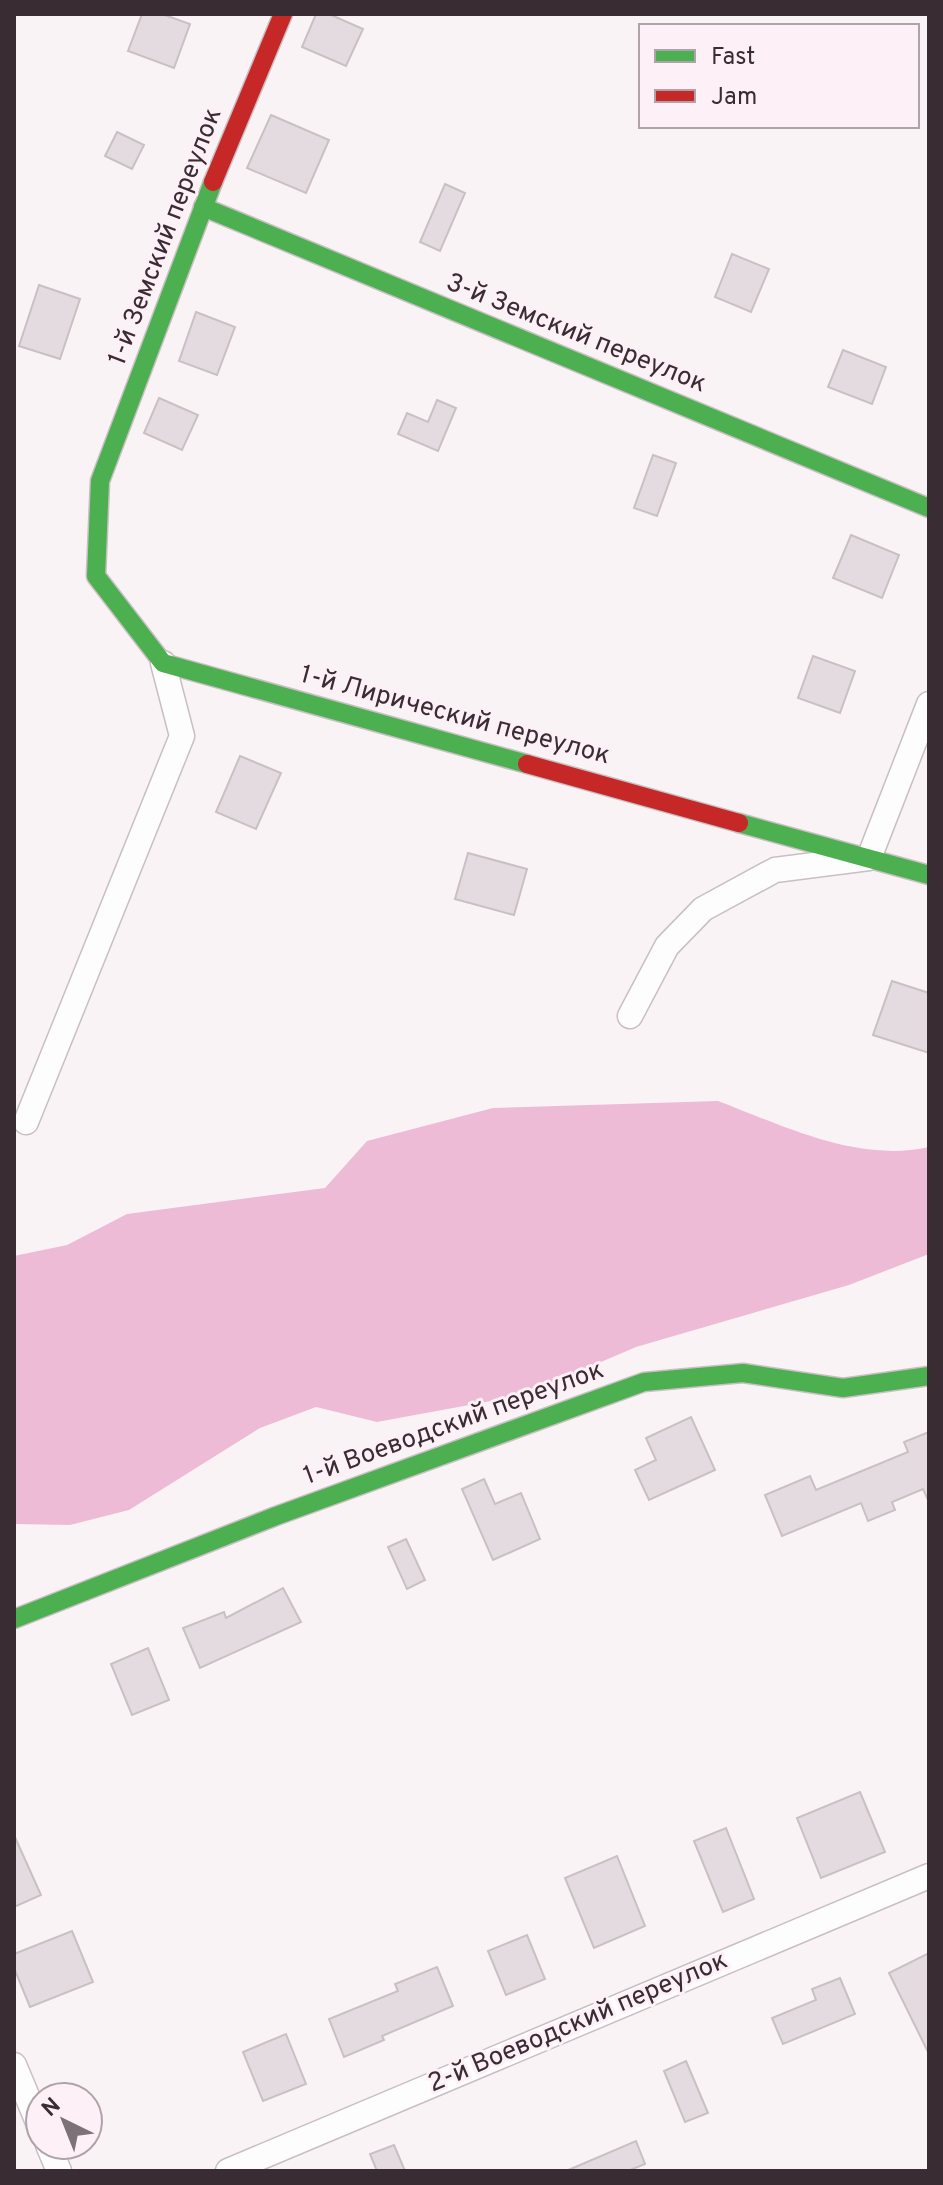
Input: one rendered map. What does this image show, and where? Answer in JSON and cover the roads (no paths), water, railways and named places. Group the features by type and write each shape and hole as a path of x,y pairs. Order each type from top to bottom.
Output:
{"street":[{"name":"1-й Земский переулок","path":"163,663 96,576 100,481 203,207 283,14"},
{"name":"3-й Земский переулок","path":"203,207 929,508"},
{"name":"1-й Лирический переулок","path":"163,663 929,875"},
{"path":"26,1122 182,736 163,663"},
{"path":"630,1016 667,946 703,909 775,870 869,858 929,704"},
{"name":"1-й Воеводский переулок","path":"14,1619 276,1516 644,1382 743,1373 843,1388 929,1376"},
{"name":"2-й Воеводский переулок","path":"228,2171 929,1876"},
{"path":"14,2065 24,2089"}]}
